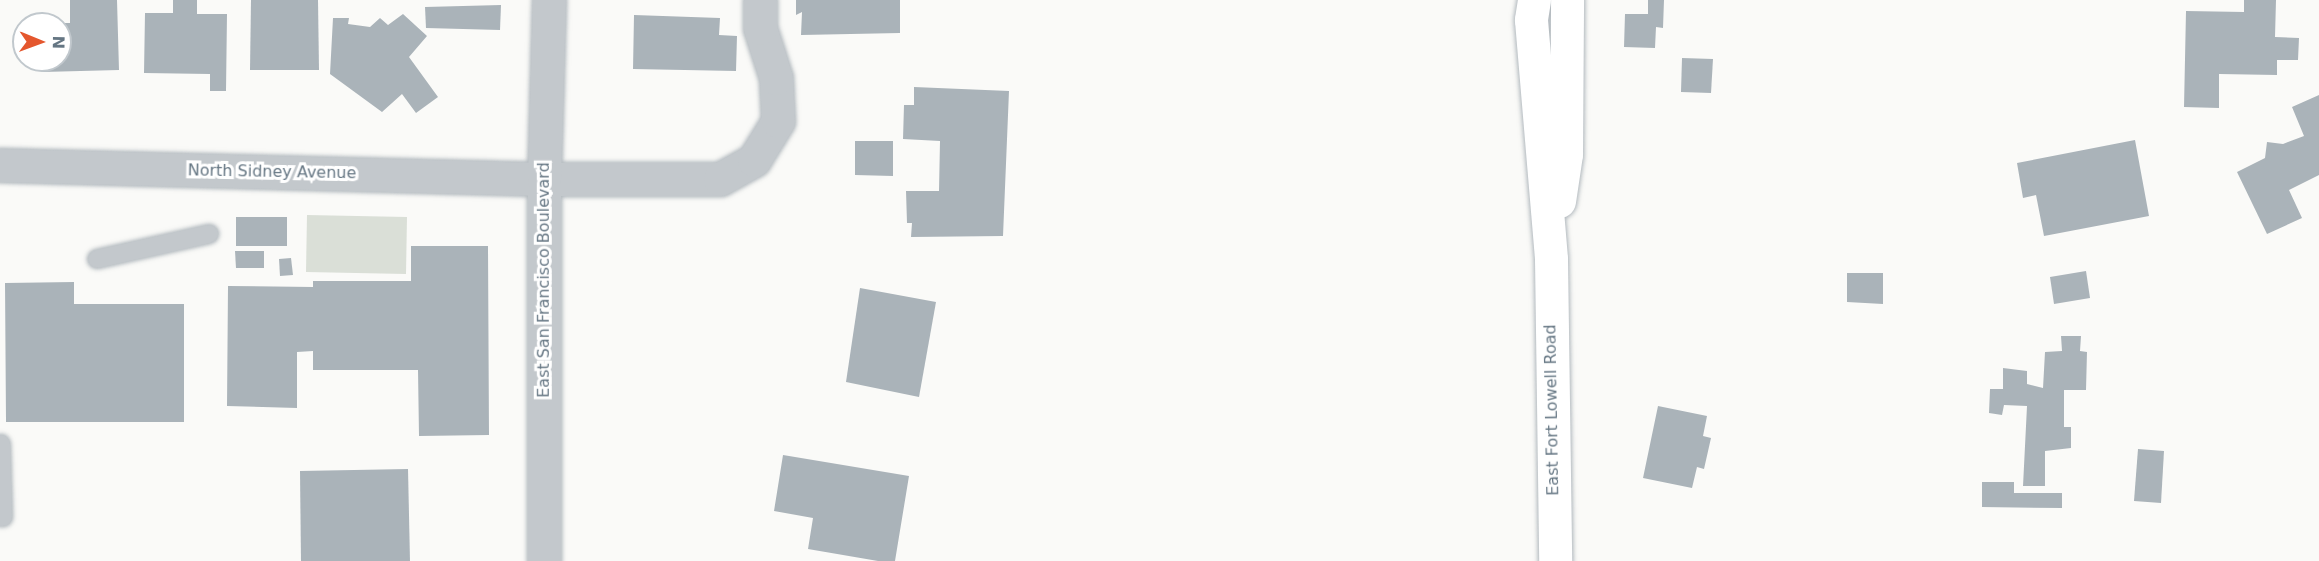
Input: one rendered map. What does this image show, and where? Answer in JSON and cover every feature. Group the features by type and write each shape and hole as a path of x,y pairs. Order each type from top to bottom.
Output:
{"street":[{"name":"East San Francisco Boulevard","path":"544,561 544,179 549,0"},
{"name":"North Sidney Avenue","path":"0,165 544,179 720,179 754,160 778,121 776,78 760,28 760,0"},
{"name":"East Fort Lowell Road","path":"1534,0 1531,20 1551,259 1555,561"},
{"name":"East Fort Lowell Road","path":"1551,259 1566,154 1567,0"}],"lane":[{"path":"96,259 209,234"},
{"path":"0,517 3,517 2,444"}],"shaded area":[{"path":"307,215 407,217 406,274 306,272"}],"building":[{"path":"70,0 117,0 119,70 72,71 72,12 70,12"},
{"path":"173,0 197,0 197,14 227,14 226,91 210,91 210,74 144,73 145,13 173,13"},
{"path":"251,0 318,0 319,70 250,70"},
{"path":"796,0 900,0 900,33 801,35 802,12 796,15"},
{"path":"1648,0 1664,0 1663,28 1656,27 1655,48 1624,47 1625,14 1648,14"},
{"path":"2244,0 2276,0 2275,37 2299,38 2298,60 2277,60 2277,75 2219,74 2219,108 2184,107 2186,11 2244,12"},
{"path":"501,5 500,30 426,28 425,7"},
{"path":"403,14 427,36 409,57 438,97 416,113 402,94 382,112 330,74 333,18 349,18 348,24 370,27 380,18 388,25"},
{"path":"634,15 720,18 719,35 737,36 736,71 633,69"},
{"path":"1682,58 1713,59 1711,93 1681,92"},
{"path":"914,87 1009,91 1003,236 911,237 912,223 907,223 906,191 939,191 940,141 903,139 904,105 914,105"},
{"path":"2319,95 2319,175 2289,190 2302,218 2267,234 2237,172 2265,158 2267,142 2283,144 2304,136 2292,107"},
{"path":"2135,140 2149,216 2044,236 2036,195 2023,198 2017,163"},
{"path":"855,141 893,141 893,176 855,175"},
{"path":"236,217 287,217 287,246 236,246"},
{"path":"411,246 488,246 489,435 419,436 418,370 313,370 313,351 297,352 297,408 227,406 228,286 313,287 313,281 411,281"},
{"path":"235,251 264,251 264,268 236,268"},
{"path":"291,258 293,275 280,276 279,259"},
{"path":"2086,271 2090,298 2054,304 2050,277"},
{"path":"1847,273 1883,273 1883,304 1847,302"},
{"path":"74,282 74,304 184,304 184,422 6,422 5,283"},
{"path":"860,288 936,302 919,397 846,382"},
{"path":"2061,336 2081,336 2080,351 2087,352 2086,390 2064,390 2064,427 2071,427 2071,448 2045,451 2045,486 2023,486 2027,406 2004,405 2002,415 1989,413 1990,389 2003,389 2003,368 2027,371 2027,384 2043,388 2045,352 2062,351"},
{"path":"1658,406 1707,416 1703,436 1711,438 1704,469 1697,467 1692,488 1643,478"},
{"path":"2138,449 2164,451 2161,503 2134,501"},
{"path":"783,455 909,476 895,561 878,561 808,549 813,518 774,511"},
{"path":"408,469 410,561 301,561 300,471"},
{"path":"1982,482 2014,482 2014,493 2062,493 2062,508 1982,507"}]}
